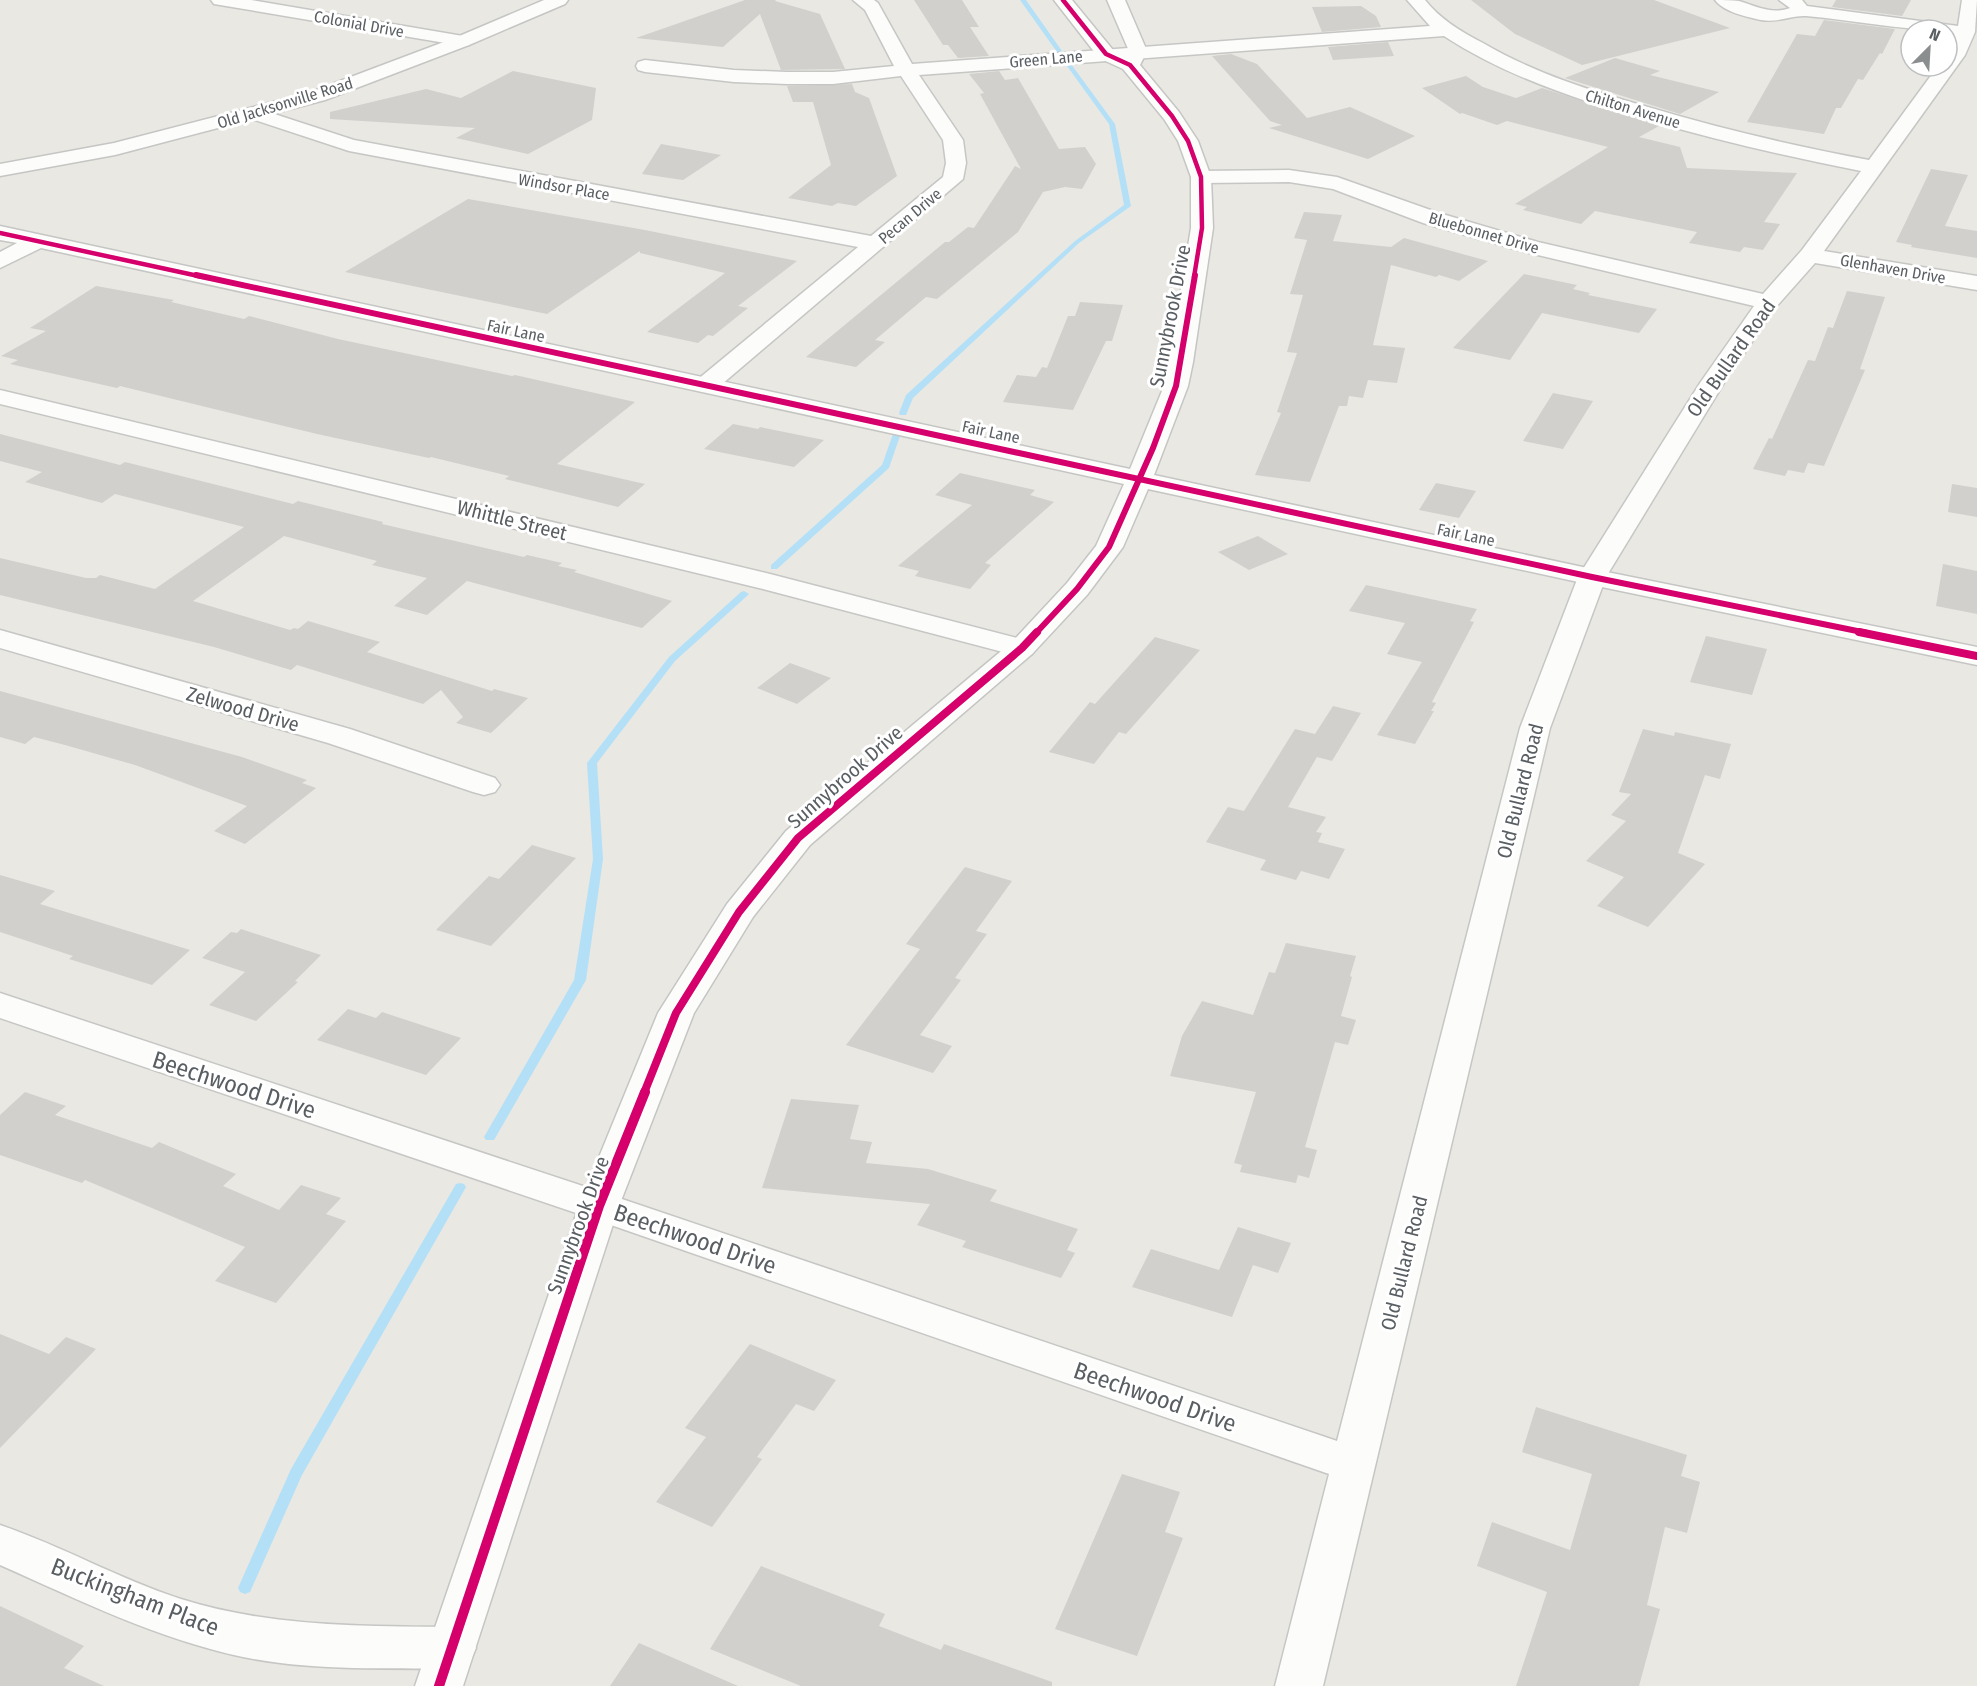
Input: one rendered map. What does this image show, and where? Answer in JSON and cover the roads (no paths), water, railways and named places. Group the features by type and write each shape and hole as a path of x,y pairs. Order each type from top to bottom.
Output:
{"street":[{"name":"Colonial Drive","path":"220,0 463,41"},
{"name":"Old Jacksonville Road","path":"0,170 115,149 318,96 463,41 559,0"},
{"name":"Pecan Drive","path":"706,385 953,178 956,163 953,140 906,69 872,7 862,0"},
{"name":"Sunnybrook Drive","path":"445,1667 600,1206 676,1013 739,912 798,838 1022,648 1077,589 1109,547 1141,478 1176,386 1203,228 1201,177 1188,141 1172,116 1125,57 1063,0"},
{"name":"Sunnybrook Drive","path":"1116,0 1125,57"},
{"name":"Chilton Avenue","path":"1416,0 1424,12 1447,30 1486,54 1588,96 1714,133 1789,152 1873,167"},
{"path":"1724,0 1737,8 1754,13 1784,15 1794,5 1966,32"},
{"name":"Old Bullard Road","path":"1299,1686 1535,728 1592,577 1694,411 1768,302 1810,255 1956,55 1966,32 1971,0"},
{"name":"Green Lane","path":"645,66 734,76 833,78 906,69 1125,57 1447,30"},
{"name":"Windsor Place","path":"256,114 349,145 876,244"},
{"name":"Bluebonnet Drive","path":"1201,177 1289,176 1337,183 1431,218 1514,242 1768,302"},
{"name":"Fair Lane","path":"0,233 1592,577 1977,656"},
{"path":"0,261 36,242"},
{"name":"Glenhaven Drive","path":"1810,255 1977,283"},
{"name":"Whittle Street","path":"0,397 770,582 1022,648"},
{"name":"Zelwood Drive","path":"0,639 339,736 484,785"},
{"name":"Beechwood Drive","path":"0,1005 600,1206 1355,1465"},
{"name":"Buckingham Place","path":"0,1544 186,1622 244,1636 327,1646 445,1667"}],"waterway":[{"path":"1023,0 1059,51"},
{"path":"903,413 909,397 1077,242 1128,206 1112,124 1069,65"},
{"path":"774,567 886,466 896,436"},
{"path":"490,1137 580,980 598,859 592,763 672,659 744,594"},
{"path":"245,1588 296,1473 460,1187"}]}
